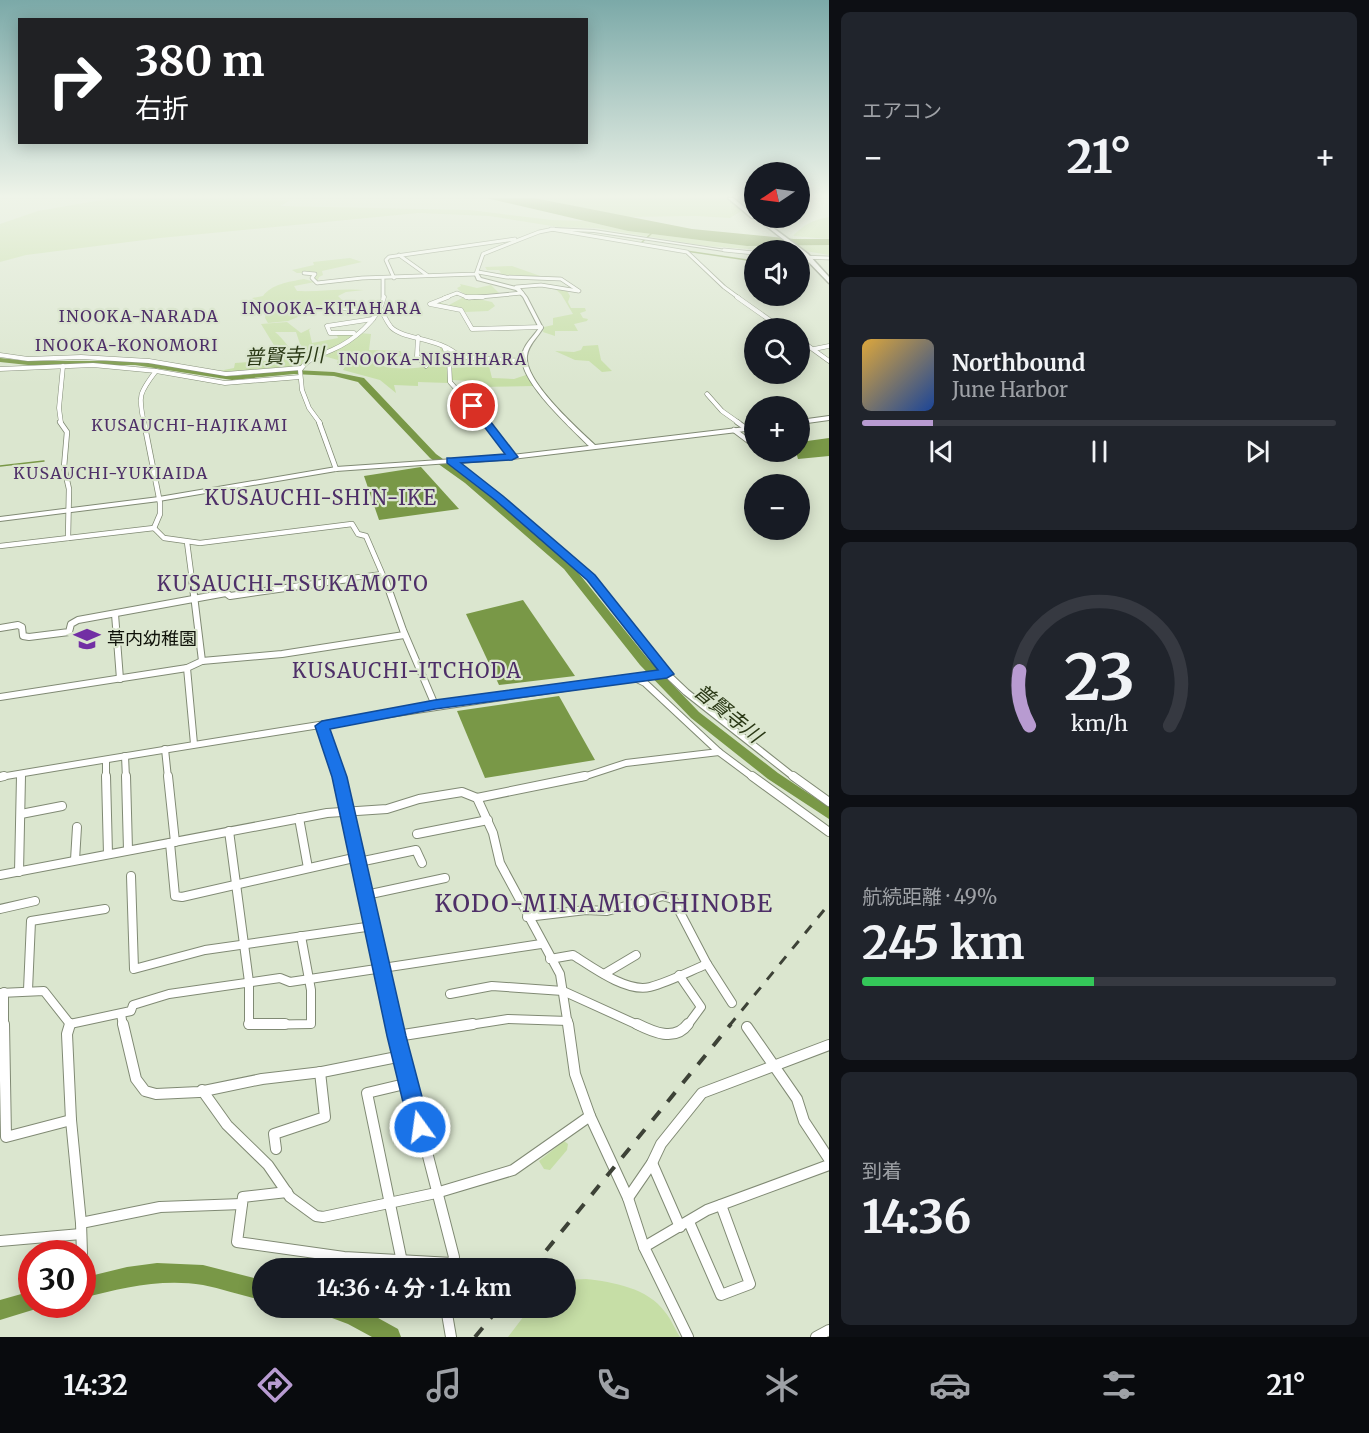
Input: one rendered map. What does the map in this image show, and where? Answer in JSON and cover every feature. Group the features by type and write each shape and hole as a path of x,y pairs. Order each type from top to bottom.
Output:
{"main road":[{"path":"810,263 829,282"}],"street":[{"path":"386,260 394,278"},
{"path":"406,260 427,276"},
{"path":"304,273 315,274 312,278 317,283 362,278 383,279 477,273 501,277 561,279 579,291 542,285 516,287 480,279 477,273 479,260"},
{"path":"696,260 724,287 767,318"},
{"path":"336,469 318,419 309,408 302,390 300,369 308,360 336,349 358,333 374,317 386,285 383,279"},
{"path":"516,287 522,293 541,327"},
{"path":"522,293 469,298 457,293 430,304 461,310 471,329 541,327"},
{"path":"380,306 393,329 437,342 453,350 456,356 524,362"},
{"path":"340,307 374,317"},
{"path":"358,333 330,333 327,326 374,317"},
{"path":"541,327 528,344 524,362 530,377 593,447"},
{"path":"418,337 417,356 426,366"},
{"path":"810,346 829,361"},
{"path":"814,349 829,346"},
{"path":"444,347 449,360 450,382 482,416 512,457"},
{"path":"0,356 28,359 75,357 149,361 226,374 300,369"},
{"path":"0,369 93,365 156,371 225,383 300,376"},
{"path":"63,366 59,408 60,422 67,432 64,467 69,489 68,538"},
{"path":"154,528 160,514 159,499 139,399 141,390 156,371"},
{"path":"708,394 722,411 744,427"},
{"path":"810,421 829,418"},
{"path":"0,519 159,499 336,469 512,457 744,429"},
{"path":"735,430 744,437"},
{"path":"449,461 499,498 591,578 666,674 686,693 829,802"},
{"path":"154,528 164,538 187,542 249,538 349,523 354,526 358,534 366,536 377,553 382,574 404,635 435,705"},
{"path":"0,546 154,528"},
{"path":"187,542 202,662"},
{"path":"0,628 18,625 21,627 23,636 69,632 71,624 78,620 195,597 226,593 230,596 382,574"},
{"path":"115,614 120,679"},
{"path":"0,697 187,668 202,662 282,654 404,635"},
{"path":"187,668 194,744"},
{"path":"0,777 194,744 322,726 435,705 666,674"},
{"path":"640,678 719,752 829,832"},
{"path":"322,726 340,777 397,1036 453,1258"},
{"path":"165,749 175,896 182,897 308,868 416,850 422,863"},
{"path":"0,876 299,818 348,811 387,809 419,799 462,792 477,798 573,780 626,764 719,752"},
{"path":"125,756 128,850"},
{"path":"106,760 108,854"},
{"path":"20,872 21,774"},
{"path":"477,798 488,820 500,863 526,917 560,974 575,1074 590,1116 628,1198 644,1247 688,1337"},
{"path":"21,814 62,806"},
{"path":"299,818 308,868"},
{"path":"417,834 488,820"},
{"path":"75,860 77,827"},
{"path":"229,831 249,982 249,1025 311,1024 313,1003 301,936"},
{"path":"131,876 134,969 205,950 373,926"},
{"path":"366,895 445,878"},
{"path":"526,917 586,910 607,911 663,896 673,899 707,964 732,1003"},
{"path":"0,909 35,901"},
{"path":"28,990 31,921 105,909"},
{"path":"70,1024 131,1011 133,1005 169,994 280,978 290,982 541,944"},
{"path":"550,958 573,955 616,981 635,987 648,988 707,964"},
{"path":"604,974 636,955"},
{"path":"450,994 492,986 562,991 637,1026 658,1034 673,1034 685,1029 701,1007 679,975"},
{"path":"70,1024 44,991 2,992 6,1137 71,1120"},
{"path":"121,1014 128,1053 139,1086 144,1091 170,1094 202,1090 254,1080 320,1072 402,1056"},
{"path":"397,1036 508,1019 568,1021"},
{"path":"70,1024 67,1034 71,1120 81,1240"},
{"path":"747,1027 797,1099 804,1121 829,1159"},
{"path":"628,1198 661,1144 702,1093 829,1045"},
{"path":"276,1149 274,1134 325,1117 320,1072"},
{"path":"401,1258 367,1093 409,1083"},
{"path":"202,1090 227,1125 268,1165 287,1192 311,1213 323,1217 436,1193 513,1170 590,1116"},
{"path":"652,1162 721,1295 750,1284 721,1205"},
{"path":"644,1247 721,1205 829,1166"},
{"path":"287,1192 243,1197 237,1242 291,1253 353,1258"},
{"path":"0,1241 81,1228 108,1215 150,1208 210,1202 242,1204"},
{"path":"448,1318 451,1337"},
{"path":"816,1337 829,1330"}],"shaded area":[{"path":"313,262 362,262 322,271 323,275 317,282 312,273 297,273 292,270 314,265"},
{"path":"512,266 546,278 494,275 501,273 499,270 487,270 485,267"},
{"path":"304,279 315,282 294,286 297,291 364,290 346,292 338,296 342,300 304,309 296,314 298,317 288,321 268,323 265,318 266,311 252,312 242,307 245,303 257,301 252,298 263,296 276,286"},
{"path":"460,284 477,288 491,285 501,295 483,297 466,295 457,288 461,286"},
{"path":"553,287 567,291 571,308 585,308 586,311 580,313 583,318 588,319 574,324 578,331 555,331 555,336 543,332 544,327 553,325 553,318 573,314 561,294"},
{"path":"460,295 492,302 495,306 488,311 465,312 461,309 433,304 434,301 449,305 462,298"},
{"path":"287,322 301,333 311,328 309,330 312,343 338,338 336,333 354,334 346,341 324,352 313,348 306,351 300,344 296,332 275,332 299,359 307,359 298,368 227,373 219,371 234,368 235,363 278,360 280,355 261,324"},
{"path":"360,333 371,334 369,350 401,351 402,356 375,360 387,367 423,367 427,365 420,357 441,352 440,348 444,348 447,354 449,383 418,382 418,386 394,385 396,393 380,380 343,370 346,365 337,364 338,360 320,355"},
{"path":"598,345 601,360 612,371 602,372 589,361 575,360 555,351 574,352 581,350 583,346"},
{"path":"489,366 492,378 514,379 526,375 534,386 475,387 474,381 451,380 450,368"},
{"path":"829,438 829,456 810,458 810,441"},
{"path":"421,467 459,509 379,520 364,476"},
{"path":"523,600 575,676 499,685 466,614"},
{"path":"559,696 595,760 485,778 457,711"},
{"path":"564,1141 568,1144 567,1150 550,1170 544,1169 539,1161"},
{"path":"576,1280 618,1284 640,1292 658,1304 680,1337 508,1337 522,1318 576,1318"}],"waterway":[{"path":"694,260 700,266"},
{"name":"普賢寺川","path":"0,360 28,363 135,363 232,378 294,372 334,374 361,380 433,456 468,481 568,567 644,662 695,715 773,776 829,814"},
{"path":"0,466 44,461"},
{"path":"96,1285 127,1277 173,1272 203,1275 252,1287"},
{"path":"0,1310 18,1305"},
{"path":"358,1318 390,1337"}],"railway":[{"path":"729,1026 829,904"},
{"path":"540,1258 731,1024"},
{"path":"475,1337 491,1318"}],"place":[{"name":"草内幼稚園","path":"87,639"}],"district":[{"name":"INOOKA-KITAHARA","path":"332,308"},
{"name":"INOOKA-NARADA","path":"139,316"},
{"name":"INOOKA-KONOMORI","path":"127,345"},
{"name":"INOOKA-NISHIHARA","path":"433,359"},
{"name":"KUSAUCHI-HAJIKAMI","path":"190,425"},
{"name":"KUSAUCHI-YUKIAIDA","path":"111,473"},
{"name":"KUSAUCHI-SHIN-IKE","path":"321,498"},
{"name":"KUSAUCHI-TSUKAMOTO","path":"293,584"},
{"name":"KUSAUCHI-ITCHODA","path":"407,671"},
{"name":"KODO-MINAMIOCHINOBE","path":"604,904"}],"route":[{"path":"420,1127 397,1036 340,777 322,726 435,705 667,674 591,578 499,498 451,461 512,457 506,445 473,406"}]}
